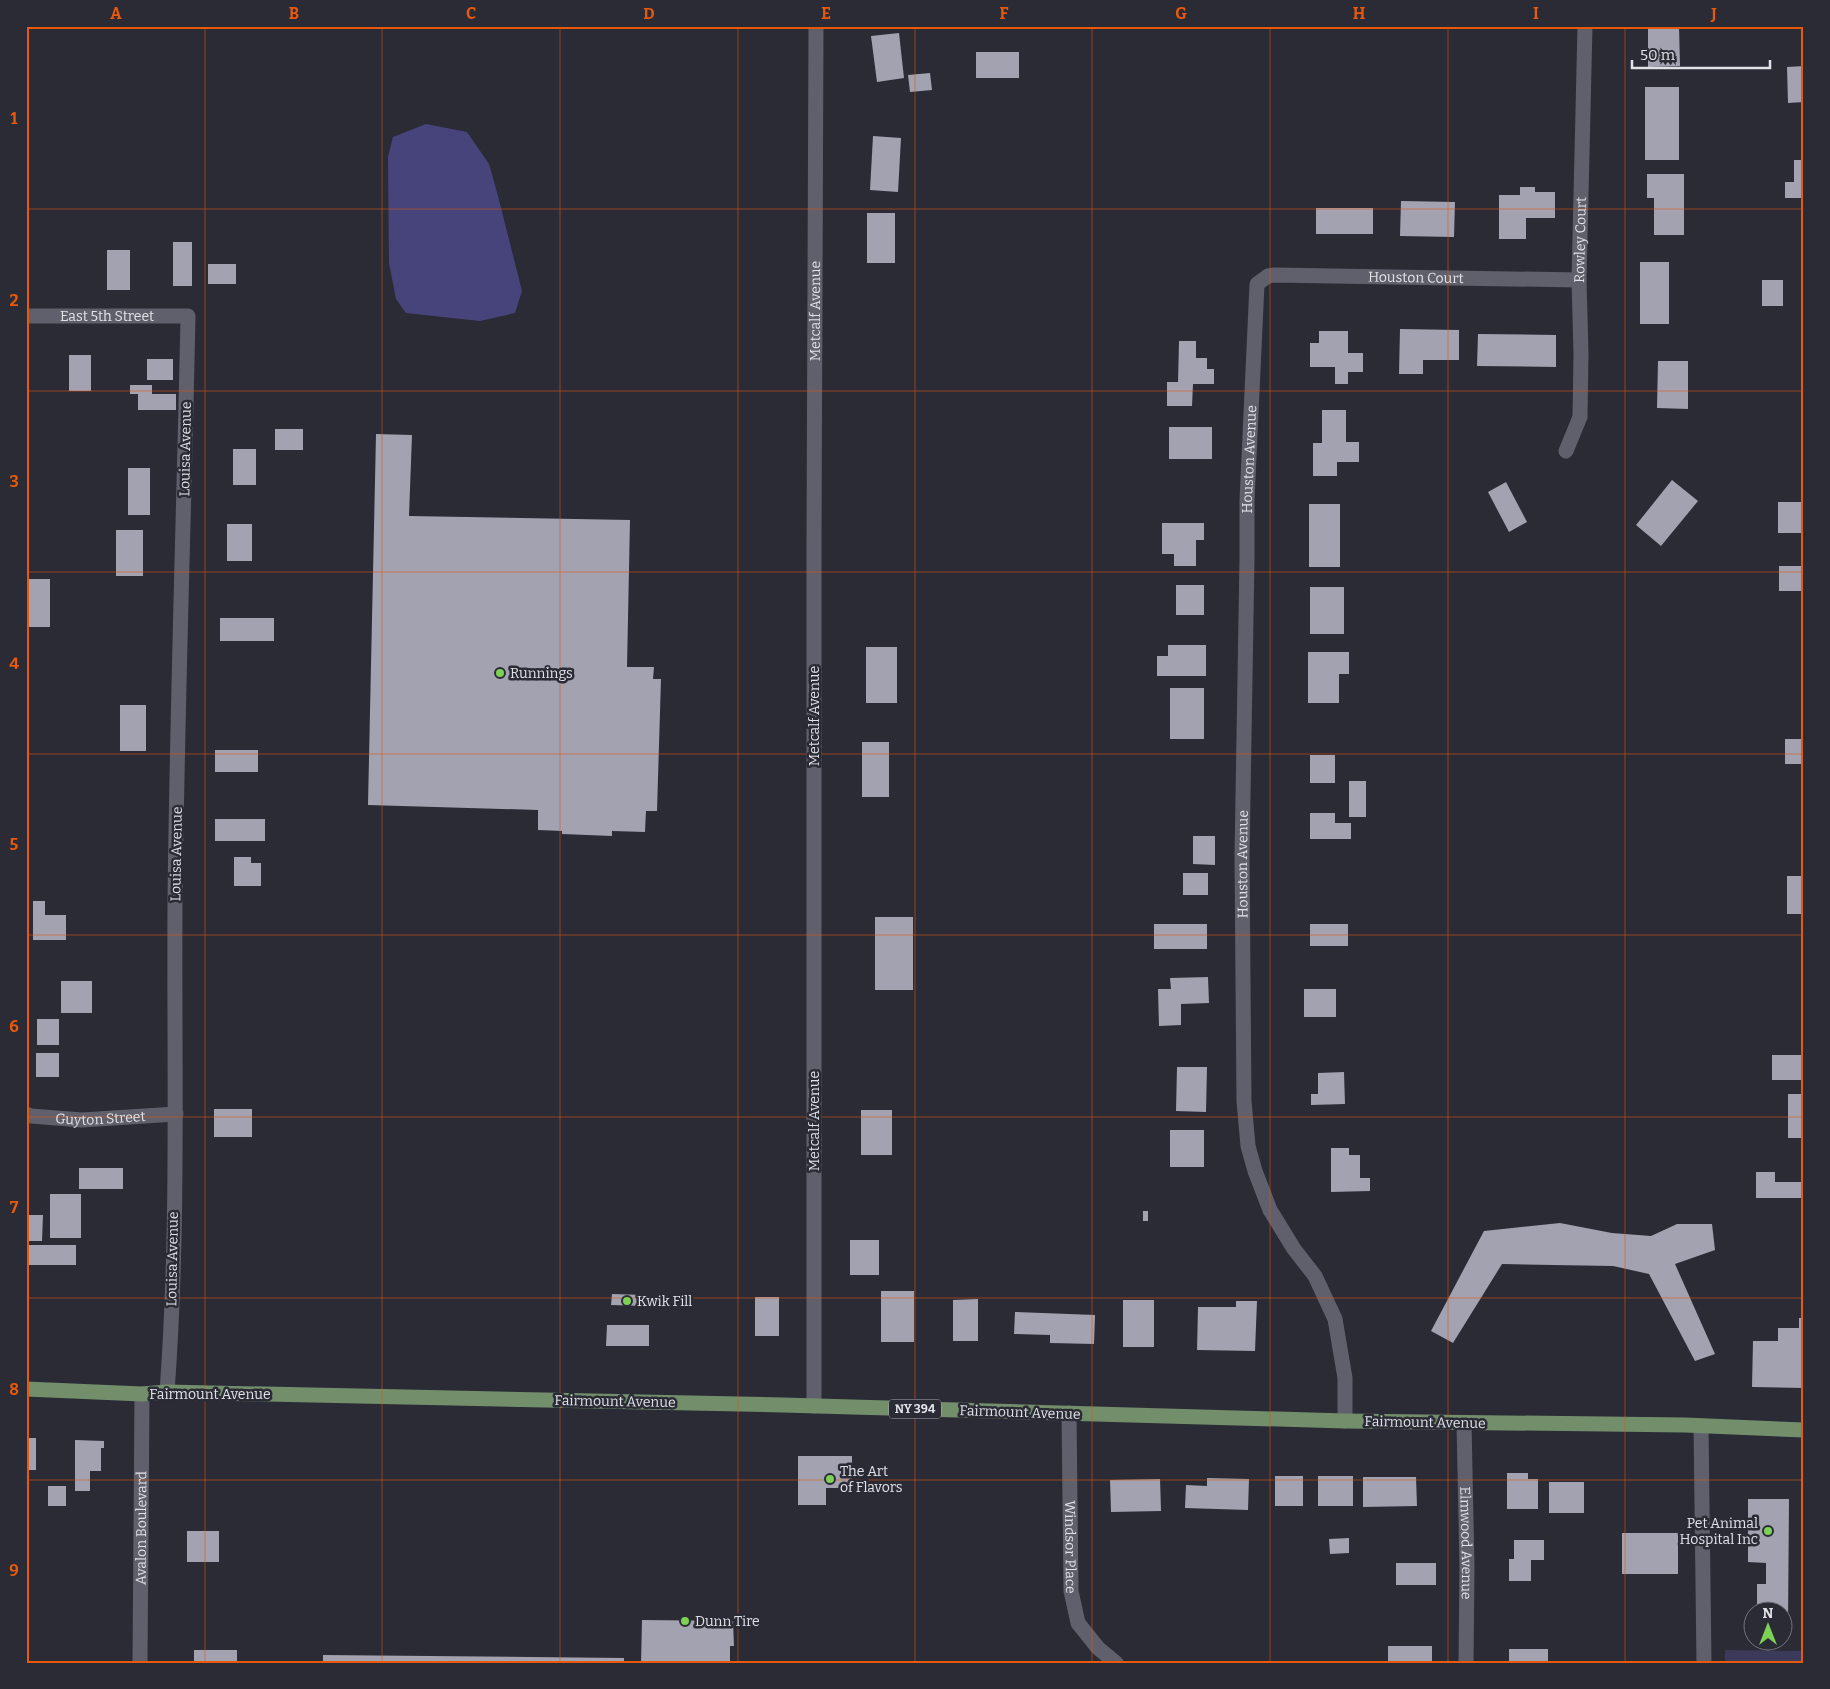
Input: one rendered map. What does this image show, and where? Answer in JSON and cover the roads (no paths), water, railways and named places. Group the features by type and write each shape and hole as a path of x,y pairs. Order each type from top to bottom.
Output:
{"main road":[{"name":"Fairmount Avenue","path":"26,1389 142,1394 167,1392 814,1406 1345,1421 1700,1426 1804,1430"}],"street":[{"name":"Metcalf Avenue","path":"814,1406 816,26"},
{"name":"Rowley Court","path":"1566,451 1580,417 1579,280 1585,26"},
{"name":"Houston Court","path":"1257,284 1268,276 1274,275 1579,280"},
{"name":"Houston Avenue","path":"1257,284 1247,500 1242,846 1248,1146 1255,1171 1270,1210 1294,1248 1315,1276 1335,1319 1345,1378 1345,1421"},
{"name":"East 5th Street","path":"26,316 188,316"},
{"name":"Louisa Avenue","path":"167,1392 170,1347 176,1114 175,905 188,316"},
{"name":"Guyton Street","path":"26,1114 82,1120 176,1114"},
{"name":"Avalon Boulevard","path":"140,1663 142,1394"},
{"name":"Windsor Place","path":"1069,1413 1071,1591 1078,1623 1098,1648 1116,1663"},
{"name":"Elmwood Avenue","path":"1464,1422 1467,1568 1466,1663"},
{"path":"1700,1426 1704,1663"}],"place":[{"name":"Runnings","path":"500,673"},
{"name":"Kwik Fill","path":"627,1301"},
{"name":"The Art of Flavors","path":"830,1479"},
{"name":"Pet Animal Hospital Inc","path":"1768,1531"},
{"name":"Dunn Tire","path":"685,1621"}]}
